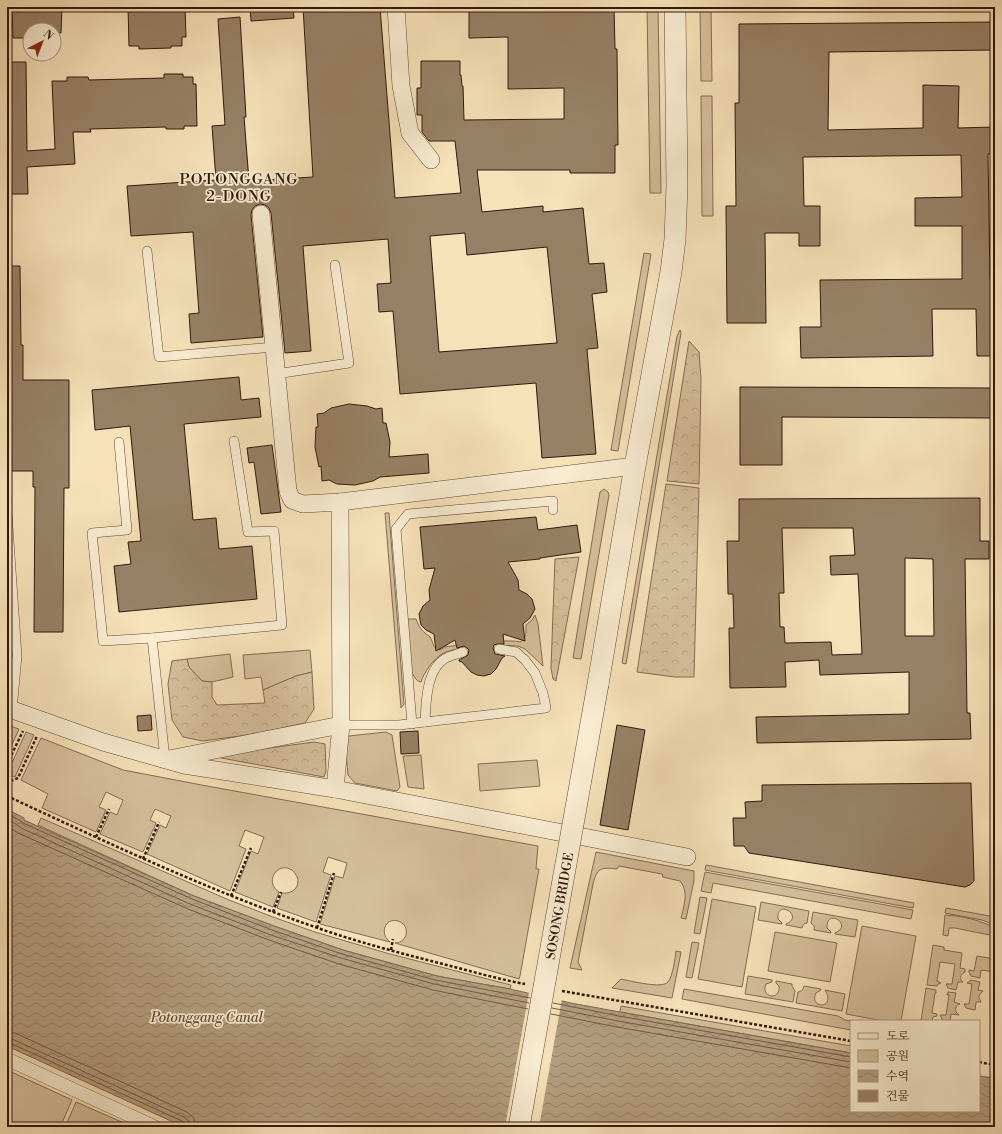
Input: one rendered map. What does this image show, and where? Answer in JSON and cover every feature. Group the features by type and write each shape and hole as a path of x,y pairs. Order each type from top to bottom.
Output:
{"street":[{"path":"396,7 401,86 410,134 431,160"},
{"name":"SOSONG BRIDGE","path":"520,1127 635,466 671,272 675,239 677,186 675,7"},
{"path":"261,214 288,491 292,500 303,504 340,502 635,466"},
{"path":"335,789 341,726 340,502"},
{"path":"10,709 103,742 184,765 335,789 687,857"},
{"path":"165,759 341,726"},
{"path":"7,1059 154,1127"}],"lane":[{"path":"147,251 159,357 274,347"},
{"path":"276,374 349,363 335,265"},
{"path":"118,442 127,530 92,533 103,641 152,638 282,625 274,531 248,532 234,441"},
{"path":"412,724 396,529 408,514 553,501 553,510"},
{"path":"7,512 17,656 10,709"},
{"path":"152,638 165,759"},
{"path":"341,726 412,724 546,708 543,693 538,680 525,660 516,652 499,649"},
{"path":"425,722 425,707 429,683 437,666 447,658 463,652"}],"path":[{"path":"7,764 23,730"},
{"path":"7,782 18,778 38,735"},
{"path":"7,796 143,859 231,896 317,928 391,950 527,984"},
{"path":"96,837 109,809"},
{"path":"143,859 159,822"},
{"path":"231,896 251,848"},
{"path":"317,928 334,873"},
{"path":"273,912 281,892"},
{"path":"391,950 394,939"},
{"path":"557,990 850,1041"},
{"path":"980,1062 995,1065"}],"green space":[{"path":"647,7 658,7 661,193 650,193"},
{"path":"700,7 711,7 712,81 701,81"},
{"path":"701,96 712,96 713,216 702,216"},
{"path":"644,253 651,254 618,451 611,450"},
{"path":"680,330 681,333 626,664 622,663 677,336"},
{"path":"689,341 699,352 701,379 699,484 667,481"},
{"path":"666,484 699,488 694,677 675,677 637,672"},
{"path":"604,489 609,495 581,659 573,658 600,492"},
{"path":"385,513 389,513 404,704 401,708"},
{"path":"579,557 556,681 553,679 551,668 555,559"},
{"path":"535,615 538,624 543,666 525,649 518,646 500,645 499,641 520,642 526,635 526,625"},
{"path":"407,619 416,619 420,628 425,634 430,636 434,647 437,649 440,650 445,647 460,645 460,648 439,656 426,671 421,682 416,679 411,671"},
{"path":"310,650 312,672 296,676 263,690 261,677 245,679 243,655"},
{"path":"230,654 233,677 212,682 202,681 189,667 187,659"},
{"path":"187,659 189,667 202,681 212,682 212,697 217,705 265,703 263,690 296,676 312,672 314,709 305,723 254,734 203,741 183,737 172,720 168,684 172,661"},
{"path":"7,725 19,729 7,756"},
{"path":"26,732 34,735 15,777 7,774"},
{"path":"386,732 392,735 400,787 397,791 355,783 348,775 345,741 349,736"},
{"path":"41,738 123,770 538,846 536,869 539,869 519,979 395,943 403,940 406,934 405,926 398,921 390,921 385,927 385,935 390,942 320,924 335,876 343,878 347,863 328,857 323,872 331,875 316,922 277,908 282,893 293,891 298,884 295,874 292,870 287,868 277,870 274,874 273,883 279,892 273,907 235,892 251,851 258,854 264,837 245,830 239,846 246,849 230,891 147,854 160,825 166,828 171,816 155,809 150,820 156,823 143,852 100,834 110,812 117,815 123,800 106,792 99,807 106,810 96,832 42,808 48,794 21,780"},
{"path":"314,742 325,744 326,771 324,777 216,757 218,755"},
{"path":"421,755 424,789 408,787 403,756"},
{"path":"537,760 540,786 480,791 478,764"},
{"path":"41,818 229,900 273,917 315,932 390,954 511,985 510,989 437,976 343,950 274,926 194,896 38,825"},
{"path":"596,852 694,871 694,880 686,919 681,918 685,894 683,885 680,881 663,877 662,874 619,866 617,869 607,868 600,870 596,875 593,884 578,962 582,970 570,968"},
{"path":"706,865 914,903 913,908 705,870"},
{"path":"705,872 913,910 911,919 713,883 711,893 701,891"},
{"path":"700,897 707,898 700,934 694,933"},
{"path":"712,899 756,907 742,987 698,979"},
{"path":"761,902 809,911 807,923 804,924 802,928 786,925 791,921 792,917 791,913 785,909 781,910 779,913 778,919 782,924 758,920"},
{"path":"946,908 995,917 995,925 982,920 945,913"},
{"path":"813,912 858,920 855,937 835,934 842,926 841,922 834,918 830,919 828,922 827,928 831,933 814,930 814,926 811,923"},
{"path":"945,915 958,916 989,925 995,928 995,936 955,928 949,928 948,936 943,935"},
{"path":"862,926 916,936 901,1020 878,1020 846,1014"},
{"path":"775,932 837,943 830,982 768,971"},
{"path":"692,942 699,943 692,978 686,977"},
{"path":"933,945 944,947 944,950 962,953 960,968 965,969 965,972 961,976 961,980 963,982 958,982 956,990 948,988 946,984 952,984 955,964 940,962 937,981 941,983 937,986 927,985"},
{"path":"676,951 681,952 672,998 612,988 621,979 653,985 665,984 670,979 674,967"},
{"path":"977,956 995,959 995,972 981,970 980,978 971,976 969,970 974,971"},
{"path":"748,976 772,980 772,982 766,984 765,989 768,995 771,996 774,996 779,991 779,986 776,981 792,984 795,991 793,1002 745,994"},
{"path":"971,980 980,982 978,990 983,991 979,996 981,1002 976,1002 975,1010 966,1008 964,1004 969,1004 972,984 967,983"},
{"path":"804,986 821,989 816,993 815,998 818,1004 822,1005 828,1001 825,990 845,994 842,1011 796,1003 798,992 802,990"},
{"path":"926,988 936,990 932,1013 937,1014 937,1016 933,1017 932,1020 921,1020"},
{"path":"684,989 838,1016 850,1021 850,1030 682,999"},
{"path":"948,992 956,993 954,1002 960,1004 956,1009 956,1012 959,1015 951,1014 950,1020 942,1020 940,1015 946,1015 949,995 947,995"},
{"path":"621,1006 850,1046 850,1053 620,1012"},
{"path":"7,1070 72,1100 62,1123 66,1125 76,1102 133,1127 7,1127"}],"water":[{"name":"Potonggang Canal","path":"7,809 24,818 24,820 194,896 343,950 437,976 510,989 571,1003 850,1053 850,1112 980,1112 980,1076 995,1078 995,1127 184,1127 7,1046"}],"pier":[{"path":"529,992 562,999 539,1127 505,1127"}],"building":[{"path":"12,7 62,7 61,22 22,22 22,38 13,38"},
{"path":"128,7 185,7 186,37 182,37 182,46 171,46 171,48 139,49 139,46 129,46"},
{"path":"250,7 293,7 294,18 251,21"},
{"path":"303,7 380,7 395,198 461,193 455,141 429,141 422,132 422,115 417,115 417,88 421,88 421,61 460,61 460,75 463,86 464,120 564,119 564,88 508,89 508,37 469,38 469,9 614,7 615,49 617,49 618,145 615,145 615,173 570,173 570,170 477,170 482,212 543,206 543,212 583,208 589,264 604,263 607,292 592,294 598,348 587,349 596,454 542,458 536,383 400,394 393,311 379,312 377,284 391,283 388,239 303,246 311,351 285,353 271,213 269,208 265,205 260,204 255,206 251,215 263,337 191,343 189,314 199,313 193,232 131,236 127,186 216,180 212,126 225,125 218,19 240,17 246,117 244,117 249,181 313,177","holes":["465,233 467,255 547,247 557,343 439,352 430,236"]},
{"path":"995,22 995,50 829,52 828,130 923,128 923,85 959,86 958,128 995,127 995,154 988,154 990,279 995,279 995,356 977,356 976,309 932,309 933,356 801,358 800,327 821,327 820,280 962,279 962,226 915,226 915,198 962,197 961,155 803,157 804,206 820,206 820,246 799,246 799,233 765,233 766,323 727,323 726,206 736,206 735,103 739,103 739,24"},
{"path":"7,62 26,62 27,151 55,149 52,81 67,81 67,77 88,77 89,80 164,78 164,74 183,74 183,77 193,77 193,84 196,84 197,126 184,126 184,129 166,129 166,127 90,129 91,132 73,132 75,164 27,167 28,194 7,194"},
{"path":"7,266 20,266 23,380 69,380 69,488 64,488 63,632 34,632 35,487 33,487 33,471 8,471"},
{"path":"239,377 241,400 259,398 261,417 184,424 193,520 216,518 219,549 252,546 257,599 119,612 114,566 131,564 128,542 141,541 130,426 95,430 92,390"},
{"path":"740,387 995,388 995,418 782,417 782,465 740,465"},
{"path":"349,404 367,406 376,409 382,408 383,423 386,423 390,442 389,457 428,454 429,473 380,477 373,481 355,485 337,484 329,480 322,481 321,466 319,467 315,447 316,427 318,427 317,414 324,413 331,408"},
{"path":"272,445 281,512 261,514 254,462 249,463 247,448"},
{"path":"980,498 980,541 989,541 989,559 965,559 967,713 970,713 971,739 757,743 756,717 909,714 909,672 820,675 819,660 785,662 786,687 730,688 729,628 734,628 733,594 728,594 727,541 739,541 739,499","holes":["782,528 853,528 855,555 830,556 831,575 858,574 862,654 832,655 831,642 785,643 784,627 780,627 779,593 784,593","905,558 933,559 934,636 905,636"]},
{"path":"536,517 538,530 577,525 581,552 540,559 508,562 518,580 519,590 527,594 532,599 535,609 530,618 523,624 525,641 503,634 504,644 494,645 493,648 495,654 505,656 491,674 484,676 477,675 471,672 462,662 459,661 468,655 469,650 467,648 464,646 457,648 455,640 436,651 434,634 426,630 421,625 419,614 423,606 430,600 429,590 435,568 424,569 420,527"},
{"path":"151,715 152,730 138,731 137,716"},
{"path":"617,725 645,730 628,830 600,825"},
{"path":"418,731 419,753 401,754 400,732"},
{"path":"971,783 974,881 965,887 749,853 744,846 734,846 733,818 746,818 745,802 762,801 762,785"}],"district":[{"name":"POTONGGANG 2-DONG","path":"239,188"}]}
